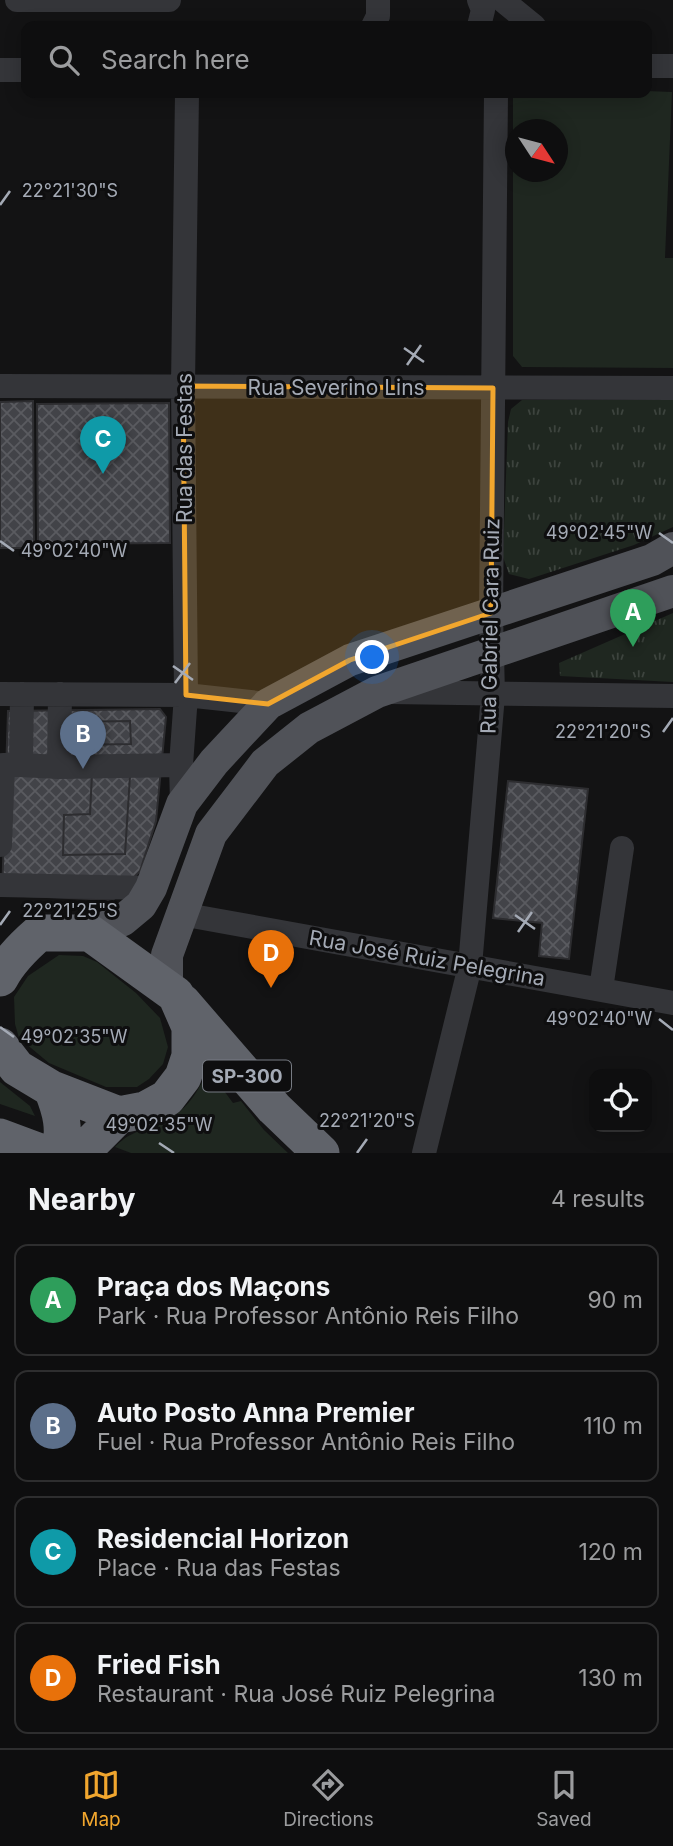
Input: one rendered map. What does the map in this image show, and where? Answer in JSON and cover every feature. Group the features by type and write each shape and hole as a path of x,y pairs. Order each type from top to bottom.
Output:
{"highway":[{"path":"0,978 38,933"},
{"path":"0,944 38,933 90,933 171,991 190,1027 190,1056 183,1077 167,1098 145,1110 119,1115 52,1089 17,1068 0,1046"},
{"name":"SP-300","path":"171,991 274,1108 321,1153"},
{"path":"52,1089 61,1113 63,1133 59,1153"},
{"path":"87,1153 89,1145 119,1115"},
{"path":"4,1139 43,1153"}],"main road":[{"path":"90,933 123,920 141,905 150,888 181,804 214,762 268,704 350,660 652,560 673,548"},
{"path":"171,991 167,955 211,834 265,763 309,728 377,692 673,591"}],"street":[{"path":"16,0 169,0"},
{"path":"479,0 482,10 480,21"},
{"path":"502,0 528,21"},
{"path":"652,66 673,66"},
{"path":"0,70 21,70"},
{"name":"Rua das Festas","path":"181,804 186,695 183,386 187,98"},
{"name":"Rua Gabriel Cara Ruiz","path":"424,1153 470,966 492,695 496,98"},
{"name":"Rua Severino Lins","path":"0,386 673,388"},
{"path":"377,692 673,696"},
{"path":"21,765 11,694 186,695 268,704"},
{"path":"59,767 60,694"},
{"path":"0,845 3,765 181,765"},
{"path":"601,989 622,848"},
{"path":"0,885 150,888"},
{"name":"Rua José Ruiz Pelegrina","path":"181,914 673,1003"}],"highlighted area":[{"path":"183,386 493,388 491,613 350,660 268,704 186,695"}],"green space":[{"path":"652,91 672,92 665,258 673,258 673,368 522,367 513,356 513,182 568,182 568,119 513,119 513,98 652,98"},
{"path":"522,400 673,400 673,527 634,545 529,579 509,574 503,557 508,422 511,409"},
{"path":"673,613 673,682 560,676 559,663"},
{"path":"59,955 83,956 97,962 136,993 160,1018 168,1047 163,1064 137,1087 106,1087 49,1063 19,1038 15,1024 14,997 28,976"},
{"path":"208,1069 233,1103 241,1101 264,1130 288,1153 131,1153 115,1147 128,1136 163,1122 180,1111 199,1088"},
{"path":"0,1082 30,1106 35,1116 0,1104"}],"building":[{"path":"33,401 34,548 0,548 0,402"},
{"path":"169,403 170,543 38,544 37,404"},
{"path":"160,709 166,717 156,821 140,871 113,900 2,895 8,711"},
{"path":"130,721 131,744 70,745 70,722"},
{"path":"92,774 130,776 125,854 63,855 64,815 90,814"},
{"path":"508,781 588,789 569,959 539,956 542,923 493,918"}],"place":[{"name":"Residencial Horizon","path":"103,474"},
{"name":"Praça dos Maçons","path":"633,647"},
{"name":"Auto Posto Anna Premier","path":"83,769"},
{"name":"Fried Fish","path":"271,988"}]}
